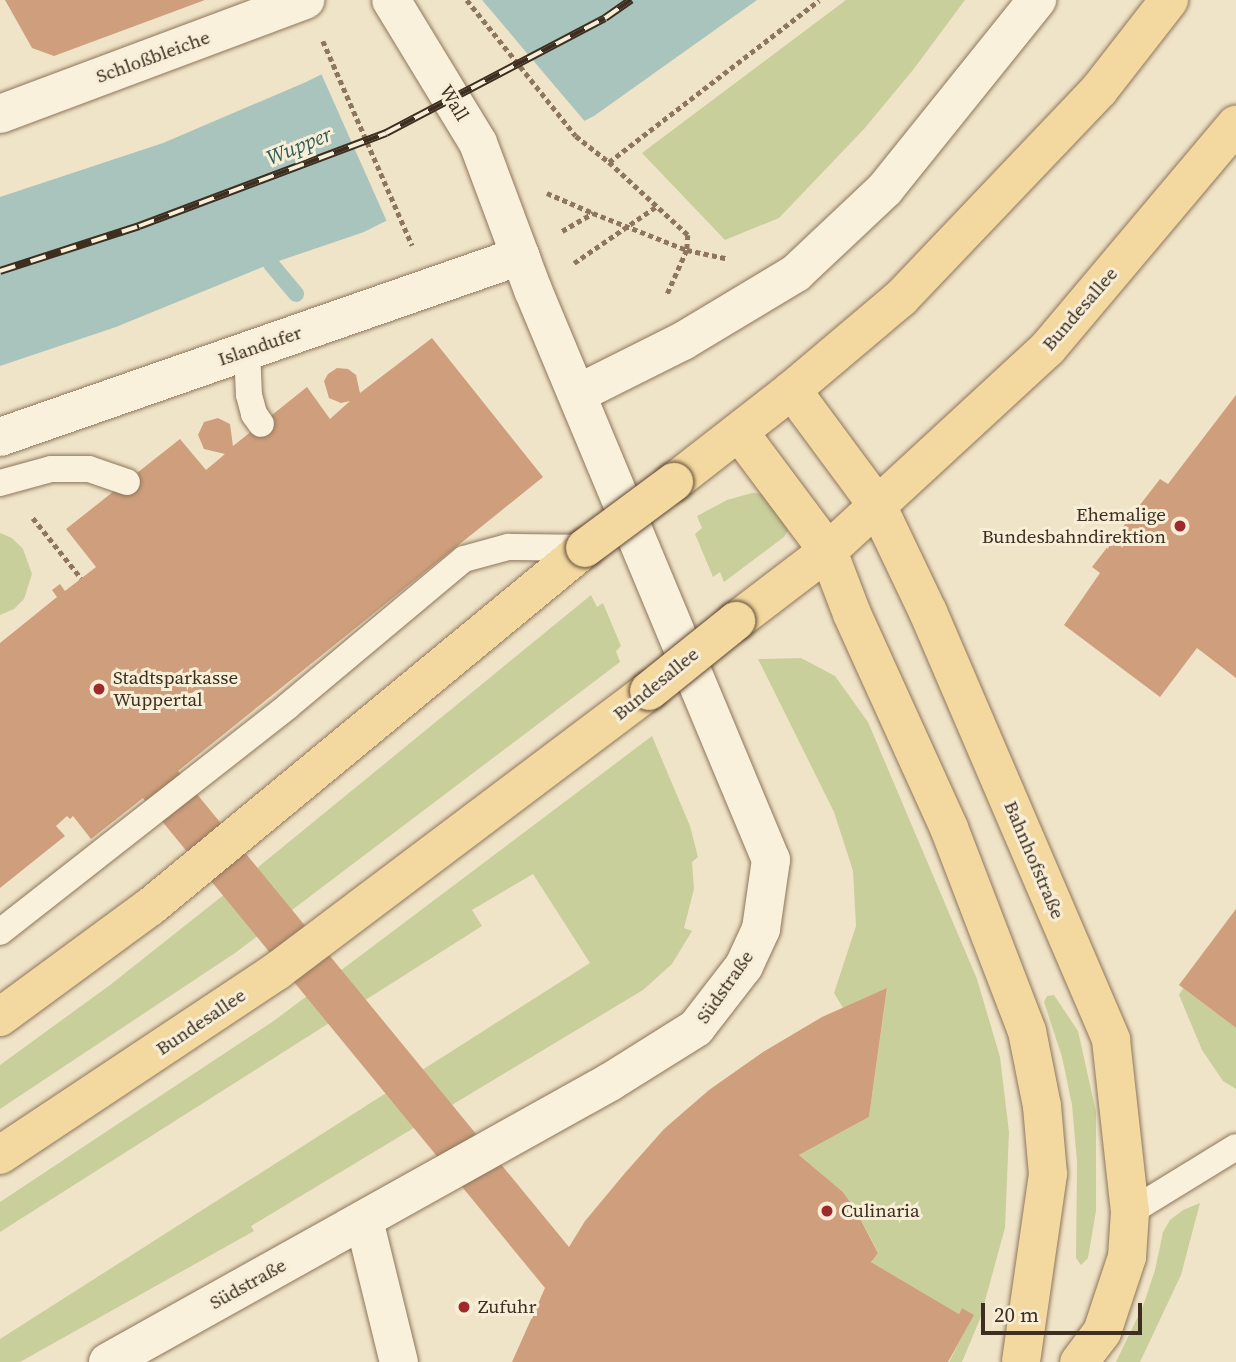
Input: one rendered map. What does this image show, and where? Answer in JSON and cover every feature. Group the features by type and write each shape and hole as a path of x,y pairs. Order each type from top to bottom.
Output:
{"main road":[{"path":"0,1017 150,907 584,548 739,432 901,298 1099,90 1169,0"},
{"name":"Bundesallee","path":"0,1155 277,971 649,691 828,551 1048,348 1236,125"},
{"name":"Bahnhofstraße","path":"792,390 877,505 928,612 1111,1040 1130,1212 1127,1257 1102,1332 1079,1362"},
{"path":"739,432 828,551 852,614 948,828 1027,1031 1042,1106 1048,1174 1021,1362"}],"street":[{"name":"Schloßbleiche","path":"3,107 305,0"},
{"name":"Wall","path":"391,0 478,143 527,273"},
{"path":"527,273 577,394 683,341 796,273 885,189 1037,0"},
{"name":"Islandufer","path":"0,436 247,350 527,273"},
{"name":"Südstraße","path":"107,1362 610,1082 696,1028 744,966 761,929 771,860 577,394"},
{"path":"364,1220 399,1362"}],"lane":[{"path":"247,350 249,395 254,414 261,424"},
{"path":"0,483 51,470 89,469 127,482"},
{"path":"0,932 282,698 464,559 508,547 584,548"},
{"path":"1130,1212 1236,1147"}],"path":[{"path":"467,0 576,136 609,162 688,235 687,250 663,304 683,341"},
{"path":"609,162 819,0"},
{"path":"322,38 416,256"},
{"path":"545,192 687,250 730,258"},
{"path":"527,273 631,226 657,206"},
{"path":"527,273 593,213"}],"green space":[{"path":"846,0 965,0 913,70 864,129 779,218 725,240 642,153"},
{"path":"752,493 770,494 791,526 784,537 724,582 720,572 713,577 695,534 702,528 697,516 727,500"},
{"path":"0,533 12,538 23,549 32,574 24,599 14,609 0,615"},
{"path":"591,595 597,607 603,603 621,646 616,651 620,662 235,953 0,1109 0,1065 110,985 240,882"},
{"path":"801,658 835,676 868,722 977,979 1000,1057 1009,1132 1005,1228 980,1319 962,1362 949,1362 973,1315 962,1308 959,1314 871,1262 878,1252 855,1209 843,1192 799,1155 869,1117 887,989 843,1008 834,993 856,926 853,871 834,812 758,659"},
{"path":"652,736 690,826 698,857 692,862 694,889 684,928 692,931 672,964 643,990 251,1226 254,1231 20,1362 0,1362 0,1339 590,963 533,874 472,910 482,926 0,1232 0,1202 275,1020"},
{"path":"1183,988 1236,1028 1236,1089 1223,1081 1202,1050 1179,995"},
{"path":"1054,995 1078,1031 1096,1112 1096,1211 1088,1258 1081,1265 1076,1258 1077,1162 1072,1105 1062,1057 1044,1002 1047,996"},
{"path":"1200,1203 1181,1275 1140,1362 1116,1362 1143,1306 1155,1270 1163,1232 1170,1220 1183,1210"}],"water":[{"name":"Wupper","path":"472,0 757,0 594,116 364,232 270,264 116,327 0,366 0,197 163,143 306,82"}],"pier":[{"path":"465,0 482,0 587,124 388,224 320,71"}],"building":[{"path":"5,0 205,0 54,56 32,48"},
{"path":"432,338 543,477 178,771 569,1247 585,1221 664,1129 709,1090 763,1052 822,1017 887,988 869,1117 799,1155 843,1192 855,1209 878,1253 871,1262 959,1314 962,1308 974,1315 948,1362 512,1362 545,1288 143,798 91,839 73,816 70,819 67,816 56,826 65,836 0,888 0,643 57,597 52,590 60,584 65,591 96,567 66,529 180,439 206,470 225,454 204,449 198,435 204,422 218,418 230,424 233,446 307,387 330,419 350,401 341,403 329,398 324,381 328,374 337,368 348,369 356,375 360,393"},
{"name":"Ehemalige Bundesbahndirektion","path":"1236,395 1236,678 1197,648 1160,697 1064,625 1100,573 1092,567 1160,479 1168,484"},
{"path":"1236,909 1236,1028 1179,985"}],"waterway":[{"path":"271,264 296,294"}],"railway":[{"path":"0,271 139,226 386,133 605,18 631,0"}],"place":[{"name":"Ehemalige Bundesbahndirektion","path":"1180,526"},
{"name":"Stadtsparkasse Wuppertal","path":"99,689"},
{"name":"Culinaria","path":"827,1211"},
{"name":"Zufuhr","path":"464,1307"}]}
